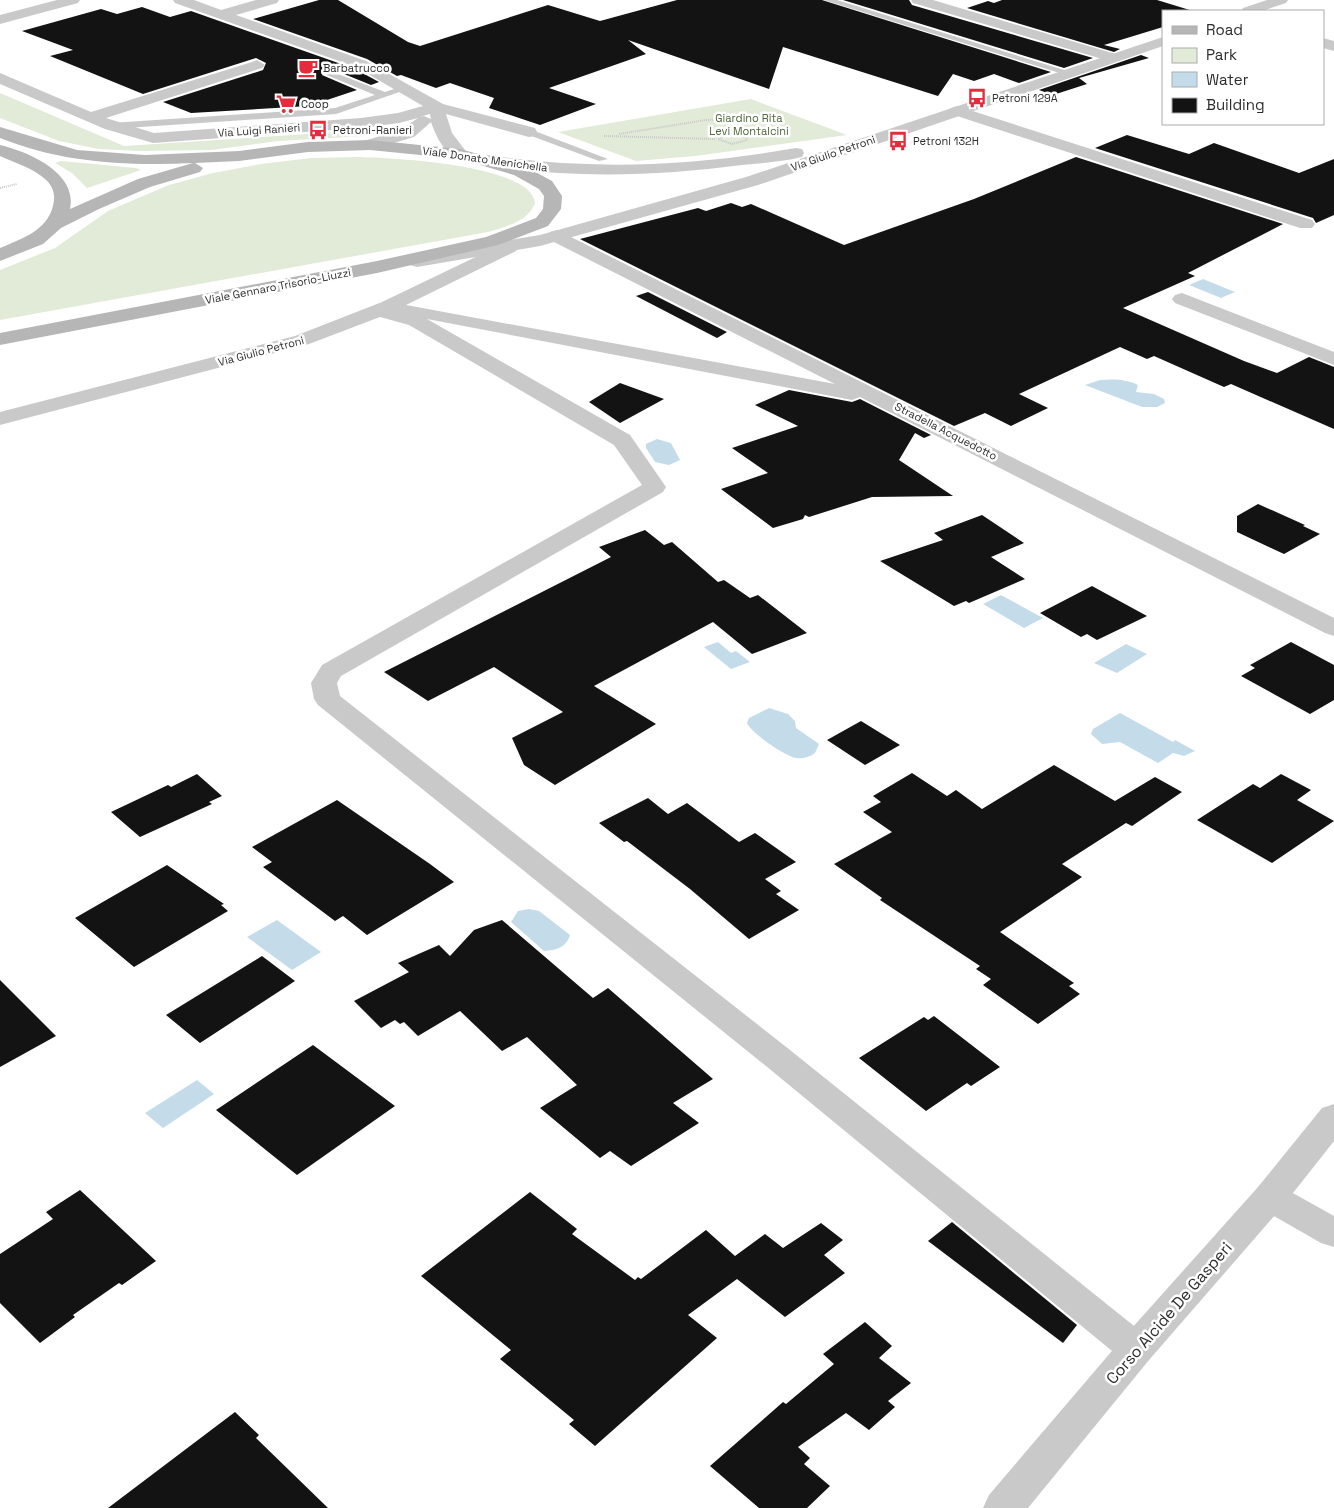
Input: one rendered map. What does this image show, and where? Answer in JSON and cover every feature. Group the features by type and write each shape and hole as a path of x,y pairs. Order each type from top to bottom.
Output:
{"main road":[{"name":"Viale Donato Menichella","path":"0,132 46,148 96,158 144,160 239,156 308,147 370,145 483,158"},
{"name":"Viale Donato Menichella","path":"0,150 48,173 60,184 64,192 64,209 55,224"},
{"name":"Viale Donato Menichella","path":"3,255 36,240 55,224 144,183 239,156"},
{"path":"377,267 491,241 542,222 552,209 553,196 546,185 520,171 483,158"},
{"name":"Viale Gennaro Trisorio-Liuzzi","path":"0,339 377,267"},
{"path":"0,332 76,325"}],"street":[{"path":"0,20 73,0"},
{"name":"Via Luigi Ranieri","path":"180,0 361,64 404,89 415,93 437,108 529,132"},
{"path":"222,14 272,0"},
{"path":"918,0 1114,58"},
{"path":"1251,10 1281,0"},
{"name":"Via Giulio Petroni","path":"557,236 694,195 752,181 1162,41"},
{"path":"91,117 257,65"},
{"name":"Via Luigi Ranieri","path":"0,78 111,126 153,138 361,123 399,118 437,108"},
{"path":"370,145 408,133 419,126 437,108"},
{"path":"437,108 439,127 447,141 460,154"},
{"path":"957,111 1306,224"},
{"name":"Viale Donato Menichella","path":"483,158 523,166 578,171 647,172 790,154 878,138"},
{"path":"694,166 712,169 721,173 721,180 694,195"},
{"name":"Viale Gennaro Trisorio-Liuzzi","path":"377,267 509,247 557,236"},
{"name":"Stradella Acquedotto","path":"557,236 1334,628"},
{"name":"Via Giulio Petroni","path":"0,419 302,340 384,308 509,247"},
{"path":"1182,299 1334,359"},
{"path":"384,308 882,399"},
{"path":"384,308 416,321 622,440 655,486 331,670 324,683 327,699 778,1058 1136,1349"},
{"name":"Corso Alcide De Gasperi","path":"1003,1508 1136,1349 1270,1197 1334,1117"},
{"path":"1270,1197 1334,1233"}],"lane":[{"path":"828,0 1069,73"},
{"path":"361,64 329,74 384,95"},
{"name":"Via Luigi Ranieri","path":"111,126 336,111 404,89"},
{"path":"336,111 361,123"},
{"path":"529,132 603,159"}],"path":[{"path":"737,134 747,118"},
{"path":"564,145 579,139 613,135 651,127 758,118"},
{"path":"613,135 718,139"}],"green space":[{"path":"0,93 124,146 402,128 365,136 278,141 211,150 139,151 99,149 59,141 0,118"},
{"name":"Giardino Rita Levi Montalcini","path":"751,99 847,135 695,156 636,161 558,132"},
{"path":"359,157 428,162 486,172 510,180 528,190 535,203 522,219 508,226 488,232 0,320 0,270 55,248 108,211 169,185 213,173 261,164 311,158"},
{"path":"61,161 141,170 87,188 72,173 55,163"}],"water":[{"path":"1203,279 1235,292 1221,298 1189,285"},
{"path":"1100,380 1119,380 1133,383 1138,385 1136,392 1154,394 1164,399 1165,403 1157,407 1142,407 1085,385"},
{"path":"657,439 671,443 680,460 669,465 655,462 646,448 646,444"},
{"path":"1001,595 1043,618 1024,628 983,604"},
{"path":"718,642 731,653 736,651 750,662 731,669 704,647"},
{"path":"1126,644 1147,654 1117,673 1094,663"},
{"path":"769,708 788,714 795,721 796,728 819,744 815,753 809,757 796,758 769,744 755,732 747,723 749,718"},
{"path":"1120,713 1173,742 1175,740 1195,751 1184,756 1173,753 1158,763 1120,742 1102,744 1091,734 1093,729"},
{"path":"529,909 539,911 570,935 563,946 544,951 511,922 518,911"},
{"path":"277,920 321,952 292,970 247,937"},
{"path":"197,1080 214,1094 163,1128 145,1113"}],"building":[{"path":"319,0 338,0 408,42 420,46 548,5 600,21 677,0 822,0 1051,72 1019,83 994,74 974,81 953,74 938,96 783,47 769,89 628,40 646,54 549,88 596,104 540,125 489,108 494,98 450,83 436,88 401,75 397,76 367,59 253,19"},
{"path":"843,0 909,0 912,5 1093,58 1064,68"},
{"path":"1002,0 1157,0 1190,10 1162,10 1162,27 1104,45 1120,49 1114,52 967,8 988,1 994,3"},
{"path":"142,7 170,17 191,11 344,65 323,72 322,75 357,90 309,106 191,113 163,102 263,70 266,63 256,58 143,94 50,56 73,50 22,31 101,9 117,14"},
{"path":"1141,55 1149,58 1079,78 1087,84 1053,95 1039,90"},
{"path":"357,70 379,82 371,85 344,74"},
{"path":"1127,135 1189,154 1214,143 1299,173 1334,159 1334,215 1316,223 1313,218 1095,148"},
{"path":"1076,157 1283,224 1188,273 1195,276 1123,308 1244,361 1277,373 1309,357 1334,367 1334,429 1231,384 1224,387 1154,356 1147,359 1120,347 1019,394 1048,408 1011,426 985,413 954,426 580,239 698,208 706,211 731,203 742,207 751,204 844,245 974,199"},
{"path":"648,292 727,332 717,338 636,296"},
{"path":"620,383 664,399 620,423 589,402"},
{"path":"789,390 852,402 860,399 931,435 924,438 915,433 899,460 953,496 872,497 809,517 805,515 803,519 773,528 721,489 768,473 732,448 798,426 755,405"},
{"path":"1258,504 1305,525 1303,526 1320,534 1284,554 1237,532 1237,516"},
{"path":"982,515 1024,543 991,557 1025,579 969,603 966,601 954,606 880,561 943,540 934,533"},
{"path":"645,530 664,545 672,542 718,582 724,580 750,598 758,595 807,633 752,654 713,622 594,686 656,724 555,785 524,765 512,738 563,712 494,667 428,701 384,672 611,557 599,547"},
{"path":"1092,586 1147,616 1097,640 1087,634 1081,637 1040,613"},
{"path":"1291,642 1334,665 1334,700 1310,714 1241,676 1255,668 1250,665"},
{"path":"861,721 900,745 865,765 827,740"},
{"path":"1054,765 1115,801 1155,777 1182,792 1132,826 1126,823 1062,864 1082,877 1000,932 1074,983 1069,986 1080,994 1038,1024 983,985 991,979 976,969 980,966 880,900 882,898 834,864 892,832 863,812 881,802 873,796 912,773 947,796 956,790 982,809"},
{"path":"197,774 222,796 209,802 212,804 140,837 111,812 168,785 171,787"},
{"path":"1281,774 1311,790 1297,800 1334,821 1272,863 1197,820 1253,784 1260,788"},
{"path":"648,798 668,814 687,803 739,842 755,833 796,862 765,879 781,891 776,894 799,910 749,939 690,889 627,841 624,842 599,823"},
{"path":"337,800 454,882 367,935 343,916 335,921 263,867 272,862 252,847"},
{"path":"167,865 224,904 221,905 228,911 134,967 75,918"},
{"path":"502,920 593,998 608,988 713,1079 673,1103 699,1123 631,1166 610,1151 600,1158 540,1108 577,1085 527,1037 502,1051 460,1011 418,1036 404,1022 400,1024 395,1020 381,1028 354,1001 409,972 398,963 439,945 450,956 474,930"},
{"path":"262,956 295,981 200,1043 166,1015"},
{"path":"0,980 56,1036 0,1067"},
{"path":"934,1016 1000,1067 971,1086 967,1083 926,1111 859,1058 924,1017 928,1020"},
{"path":"313,1045 395,1106 297,1175 216,1110"},
{"path":"80,1190 156,1261 122,1285 119,1283 73,1315 75,1317 40,1343 0,1303 0,1254 53,1219 46,1212"},
{"path":"530,1192 577,1229 572,1234 635,1280 638,1277 641,1279 706,1230 735,1256 765,1234 783,1248 821,1223 843,1240 824,1255 845,1273 785,1317 737,1279 688,1315 717,1338 595,1446 569,1424 574,1420 500,1359 511,1350 421,1276"},
{"path":"952,1222 1077,1325 1063,1343 928,1241"},
{"path":"865,1322 892,1346 879,1358 911,1383 888,1401 895,1407 869,1430 846,1413 798,1447 810,1458 804,1464 830,1486 807,1508 759,1508 710,1466 783,1402 786,1404 834,1364 823,1354"},
{"path":"235,1412 259,1435 256,1438 328,1508 108,1508"}],"place":[{"name":"Barbatrucco","path":"308,68"},
{"name":"Petroni 129A","path":"977,98"},
{"name":"Coop","path":"286,104"},
{"name":"Petroni-Ranieri","path":"318,130"},
{"name":"Petroni 132H","path":"898,141"}]}
